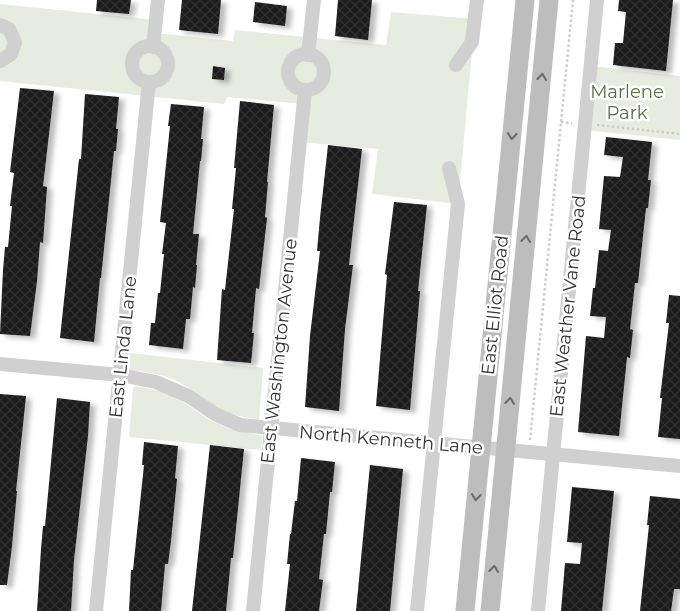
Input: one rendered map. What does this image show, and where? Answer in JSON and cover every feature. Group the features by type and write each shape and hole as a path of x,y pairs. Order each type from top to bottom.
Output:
{"main road":[{"name":"East Elliot Road","path":"490,611 494,449 525,0"},
{"name":"East Elliot Road","path":"465,611 494,449 549,0"}],"street":[{"path":"152,47 158,0"},
{"path":"308,55 314,0"},
{"path":"456,65 472,42 477,0"},
{"name":"East Weather Vane Road","path":"538,611 597,0"},
{"path":"0,25 9,29 15,42 11,54 0,61"},
{"path":"152,47 164,53 168,62 168,68 161,79 149,82 139,78 135,73 133,60 141,49 152,47"},
{"path":"308,55 316,57 321,62 324,73 320,84 314,89 305,90 297,88 291,82 288,68 296,57 308,55"},
{"name":"East Linda Lane","path":"96,611 149,82"},
{"name":"East Washington Avenue","path":"253,611 305,90"},
{"path":"417,611 458,204 449,168"},
{"name":"North Kenneth Lane","path":"0,364 120,375 156,382 188,396 215,414 240,425 680,466"}],"path":[{"path":"529,452 573,0"},
{"path":"561,122 680,134"}],"green space":[{"path":"0,4 156,20 155,33 233,41 235,30 386,45 391,12 475,19 458,204 372,194 378,149 300,142 304,104 227,97 224,104 0,81"},
{"name":"Marlene Park","path":"591,66 680,76 680,140 585,130"},
{"path":"130,353 263,368 259,420 221,410 175,380 152,373 129,370"},
{"path":"135,386 161,391 186,404 210,420 228,428 263,436 261,450 129,437 133,388"}],"building":[{"path":"97,0 131,0 129,14 96,11"},
{"path":"182,0 221,0 218,34 179,30"},
{"path":"338,0 372,0 368,40 335,36"},
{"path":"619,0 673,0 666,71 613,65 615,43 623,43 626,12 618,11"},
{"path":"255,2 287,6 285,26 253,22"},
{"path":"213,66 225,68 224,80 212,79"},
{"path":"20,88 54,91 43,186 47,187 43,243 40,242 30,336 0,334 5,247 8,247 12,206 10,206 14,173 10,172"},
{"path":"85,94 119,97 116,151 114,151 94,342 60,338 79,159 81,159"},
{"path":"240,101 274,105 267,182 265,217 267,218 259,289 256,288 251,363 217,360 222,289 225,290 234,209 232,209 236,168 234,168"},
{"path":"171,104 204,107 201,139 203,139 193,234 199,234 197,265 190,319 186,319 183,349 149,345 151,323 155,323 158,293 160,293 164,254 162,254 166,223 160,222"},
{"path":"606,137 652,142 648,180 651,180 648,208 646,208 638,283 635,283 630,329 633,330 630,358 627,357 619,436 578,432 586,336 604,338 606,317 590,316 599,250 608,251 611,230 599,229 604,176 620,177 623,157 604,155"},
{"path":"328,145 362,149 349,265 353,265 345,329 339,411 305,407 310,336 320,251 317,251"},
{"path":"394,202 427,205 418,291 420,291 410,410 376,406 387,275 385,274"},
{"path":"669,295 680,296 680,439 658,437 662,398 660,398 669,323 666,323"},
{"path":"0,394 26,396 7,585 0,585"},
{"path":"57,398 90,402 88,436 74,560 71,611 37,611 43,526 45,526"},
{"path":"144,442 178,446 171,541 168,564 165,564 161,611 129,611 131,570 133,570 144,465 142,465"},
{"path":"210,445 244,449 233,558 231,558 226,611 192,611"},
{"path":"301,458 335,462 319,579 323,580 319,611 285,611 290,564 287,564 290,534 295,501 297,501"},
{"path":"370,465 403,469 390,611 356,611"},
{"path":"572,487 614,491 602,611 561,611 565,563 580,564 582,543 567,542"},
{"path":"650,496 680,499 680,589 674,589 671,611 640,611 649,525 647,525"}]}
